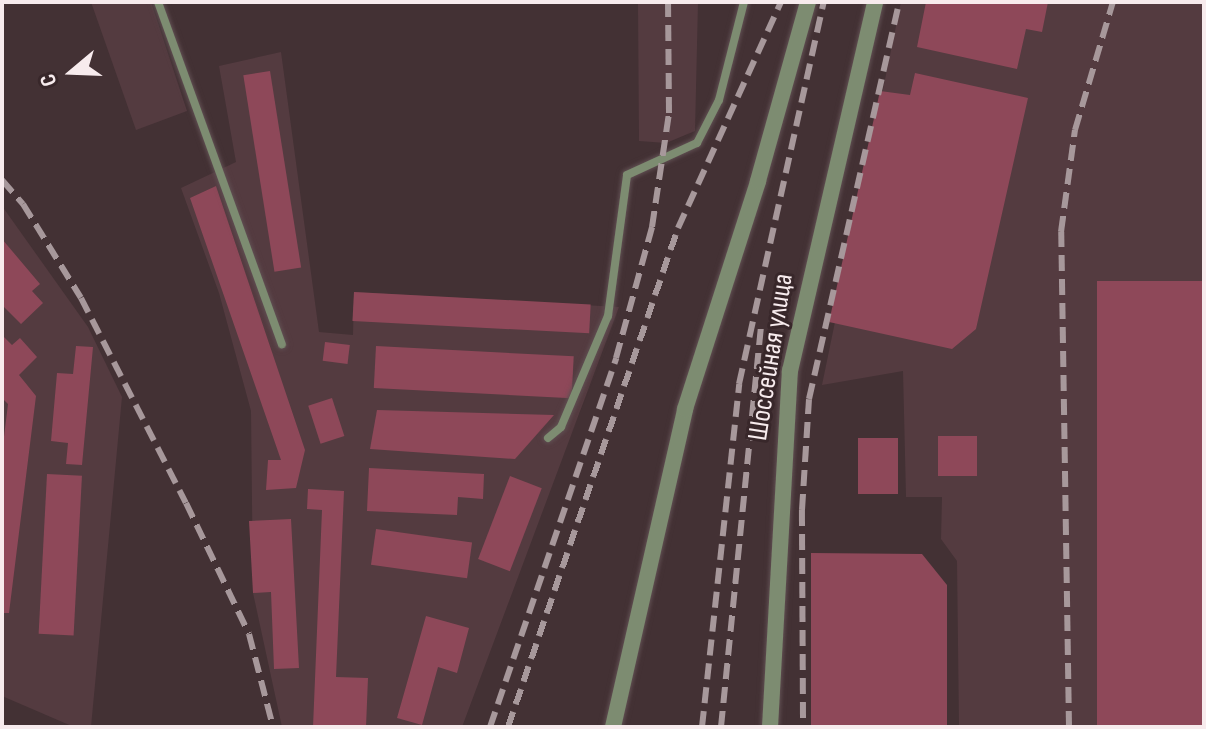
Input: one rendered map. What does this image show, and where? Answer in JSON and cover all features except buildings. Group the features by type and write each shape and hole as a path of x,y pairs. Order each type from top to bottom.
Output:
{"street":[{"path":"613,727 685,409 758,181 808,2"},
{"name":"Шоссейная улица","path":"770,727 790,371 875,2"}],"lane":[{"path":"158,2 282,344"},
{"path":"548,438 561,427 608,316 627,175 697,143 719,100 744,2"}],"shaded area":[{"path":"91,2 151,2 187,111 136,130"},
{"path":"638,2 698,2 695,131 666,143 639,141"},
{"path":"901,2 1204,2 1204,727 959,727 957,561 941,539 942,497 906,497 903,371 822,385"},
{"path":"281,52 319,332 353,335 354,292 619,307 462,727 282,727 253,593 251,411 219,293 181,188 236,162 219,66"},
{"path":"2,206 88,327 122,397 91,727 74,727 2,696"}],"railway":[{"path":"490,727 616,358 652,227 669,113 668,2"},
{"path":"508,727 678,228 781,2"},
{"path":"702,727 739,384 824,2"},
{"path":"803,718 802,510 809,399 899,2"},
{"path":"1069,727 1061,232 1075,130 1113,2"},
{"path":"2,180 23,204 81,298 186,503 249,634 273,727"},
{"path":"721,727 761,325"}]}
